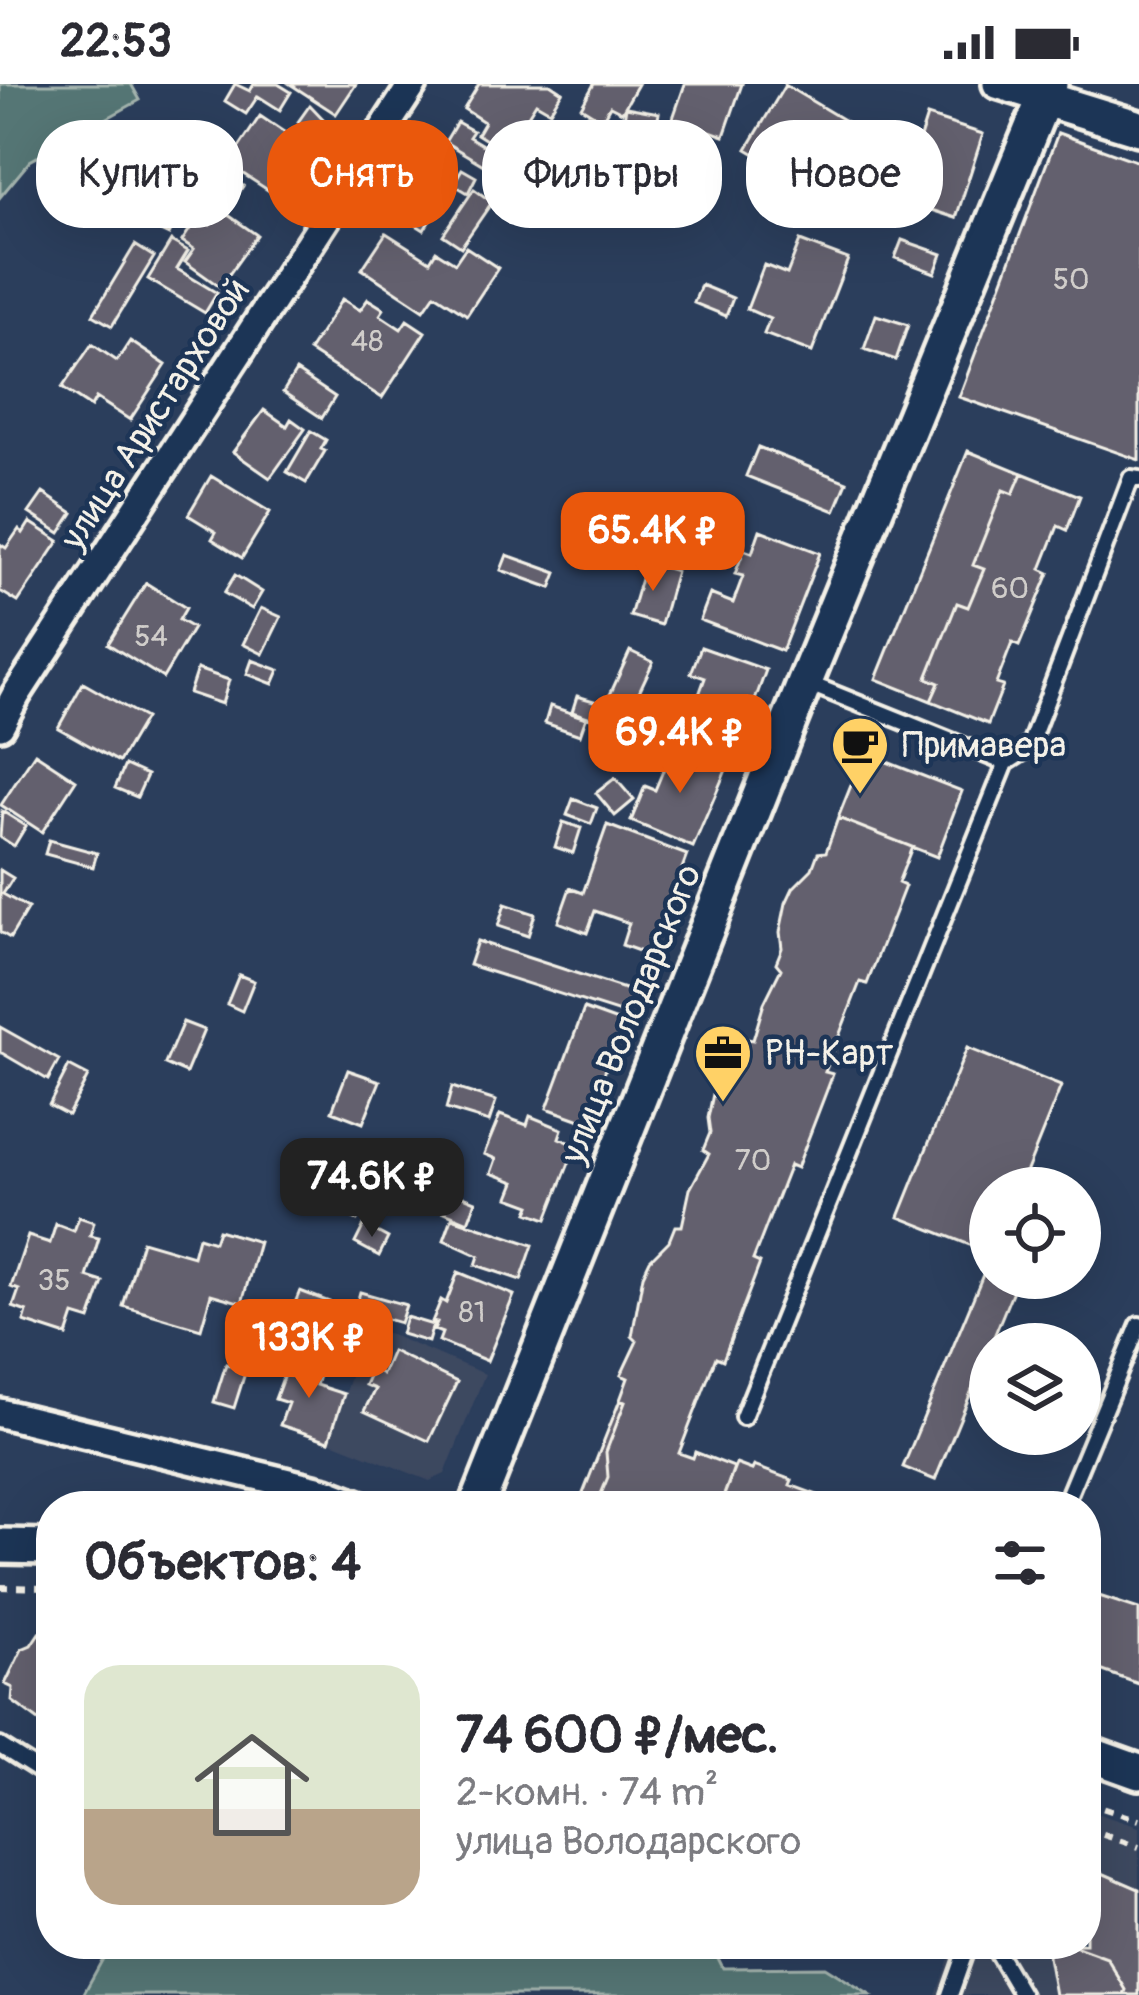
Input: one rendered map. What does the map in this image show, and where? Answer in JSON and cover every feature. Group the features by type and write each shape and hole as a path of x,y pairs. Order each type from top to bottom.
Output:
{"street":[{"name":"улица Аристарховой","path":"0,725 413,84"},
{"path":"997,84 1046,91 1139,128"},
{"name":"улица Володарского","path":"483,1491 1046,91"},
{"path":"0,1413 322,1491"},
{"path":"0,1546 36,1547"},
{"path":"1101,1759 1139,1772"}],"lane":[{"path":"743,1417 1006,763 1028,749 1130,478 1139,479"},
{"path":"806,682 1006,763"},
{"path":"1070,1491 1139,1325"},
{"path":"0,1746 36,1769"},
{"path":"950,1995 963,1959"},
{"path":"1001,1959 1022,1995"}],"path":[{"path":"0,1587 36,1588"},
{"path":"1101,1808 1139,1820"},
{"path":"1101,1834 1139,1847"}],"shaded area":[{"path":"367,1325 485,1374 445,1474 430,1481 329,1441"},
{"path":"1101,1815 1139,1827 1139,1995 936,1995 949,1959 1101,1959"}],"green space":[{"path":"0,84 131,84 140,100 104,120 36,120 36,158 0,197"},
{"path":"103,1959 718,1959 723,1968 825,1967 870,1995 83,1995"}],"building":[{"path":"235,84 250,91 254,84 278,84 291,92 280,110 258,96 246,114 225,101"},
{"path":"290,84 356,84 336,114"},
{"path":"479,84 550,84 562,92 550,111 536,103 525,120 482,121 464,109"},
{"path":"594,84 638,84 622,112 610,106 602,120 581,107"},
{"path":"685,84 742,84 724,136 722,120 673,118"},
{"path":"785,85 844,120 764,120"},
{"path":"310,105 324,120 299,120"},
{"path":"626,107 659,113 658,120 624,120"},
{"path":"260,116 267,121 267,190 243,174 243,142"},
{"path":"943,121 983,134 956,218 943,214"},
{"path":"458,123 473,131 469,137 482,145 482,164 458,150"},
{"path":"1058,133 1139,162 1139,460 959,397"},
{"path":"462,169 476,177 468,193 458,187"},
{"path":"474,189 482,195 482,217 461,247 443,235 448,228 458,228 458,213"},
{"path":"243,225 257,235 220,287 185,262 194,249 182,241 191,228"},
{"path":"386,233 430,261 436,251 455,263 466,247 498,268 467,315 435,294 424,310 362,269"},
{"path":"902,240 942,254 935,273 895,258"},
{"path":"171,241 188,251 177,269 217,293 205,313 148,279"},
{"path":"800,241 848,259 812,352 764,334 770,319 747,309 764,265 787,274"},
{"path":"135,245 154,257 112,326 93,315"},
{"path":"701,285 733,298 726,316 694,303"},
{"path":"342,299 360,310 368,299 384,309 380,315 401,329 407,320 425,332 382,398 309,351"},
{"path":"876,315 908,325 896,360 864,349"},
{"path":"130,341 166,365 130,420 96,398 91,407 62,388 92,344 117,361"},
{"path":"296,371 335,397 322,418 283,392"},
{"path":"264,410 287,426 291,419 305,429 270,478 233,452"},
{"path":"311,431 326,440 321,449 325,451 306,483 287,472"},
{"path":"758,447 847,482 835,511 746,476"},
{"path":"968,451 1022,473 1013,494 1003,490 973,565 984,569 968,607 957,603 927,678 939,683 931,701 876,679"},
{"path":"1022,473 1080,496 1067,530 1058,526 1041,569 1049,573 1019,646 1012,643 996,684 1003,686 988,724 931,701 939,683 927,678 957,603 968,607 984,569 973,565 1003,490 1013,494"},
{"path":"211,476 270,512 242,558 212,539 216,532 188,515"},
{"path":"43,493 73,513 60,533 29,513"},
{"path":"30,522 59,541 18,602 0,591 0,544 6,548"},
{"path":"760,530 820,553 782,651 700,620 710,594 733,603 743,576 735,574 744,550 752,553"},
{"path":"507,555 557,573 551,588 501,570"},
{"path":"646,562 676,571 661,625 630,616"},
{"path":"235,575 262,592 252,609 224,593"},
{"path":"146,583 186,608 179,620 193,628 163,678 108,644"},
{"path":"261,608 281,617 263,654 243,644"},
{"path":"701,647 766,670 734,758 683,739 705,678 691,673"},
{"path":"630,651 653,662 631,709 608,699"},
{"path":"252,660 279,670 273,684 247,674"},
{"path":"197,669 229,680 222,704 189,693"},
{"path":"83,683 145,718 119,762 58,728"},
{"path":"577,696 641,715 636,732 572,712"},
{"path":"550,706 586,718 580,735 545,723"},
{"path":"669,740 726,770 693,847 631,821 645,786 655,790 668,759 662,756"},
{"path":"35,753 76,780 42,832 1,805"},
{"path":"864,753 962,791 937,857 838,818"},
{"path":"125,765 147,775 137,797 115,788"},
{"path":"615,778 634,800 615,816 596,793"},
{"path":"573,799 597,808 591,824 567,815"},
{"path":"2,811 26,826 14,846 0,837"},
{"path":"838,818 912,847 898,883 905,886 867,984 860,982 825,1072 833,1074 797,1168 790,1165 753,1260 760,1263 723,1360 716,1357 679,1453 693,1458 695,1452 734,1467 725,1491 602,1491 608,1477 606,1452 625,1402 620,1400 628,1378 621,1375 637,1341 632,1336 643,1275 675,1226 682,1226 690,1189 709,1154 703,1150 710,1133 714,1089 747,1039 753,1040 781,969 776,963 786,903 818,853 826,852"},
{"path":"563,822 581,828 573,853 555,847"},
{"path":"607,825 687,855 650,955 622,945 629,923 595,911 587,933 558,922 570,888 583,893"},
{"path":"49,840 97,853 93,867 45,854"},
{"path":"0,870 13,878 3,894 28,908 10,938 0,932"},
{"path":"505,904 535,914 528,936 498,926"},
{"path":"477,941 634,992 626,1015 469,965"},
{"path":"239,975 254,981 242,1011 227,1004"},
{"path":"584,1009 623,1023 586,1122 547,1108"},
{"path":"183,1022 204,1030 186,1073 165,1064"},
{"path":"0,1027 59,1060 48,1080 0,1052"},
{"path":"967,1048 1061,1086 1028,1167 969,1167 969,1245 899,1217"},
{"path":"69,1066 88,1076 68,1115 49,1105"},
{"path":"348,1070 380,1081 363,1123 332,1111"},
{"path":"452,1087 496,1101 489,1122 446,1109"},
{"path":"500,1115 527,1125 530,1116 562,1129 559,1138 576,1145 547,1219 528,1212 531,1205 509,1197 515,1182 491,1173 496,1159 484,1154"},
{"path":"436,1185 476,1201 468,1222 428,1205"},
{"path":"334,1190 364,1205 357,1220 327,1205"},
{"path":"79,1217 94,1222 90,1236 99,1238 87,1277 103,1282 90,1320 74,1315 67,1336 24,1322 27,1312 13,1307 19,1290 11,1287 28,1236 50,1243 56,1224 74,1231"},
{"path":"452,1218 533,1245 521,1280 476,1265 479,1256 444,1240"},
{"path":"364,1225 388,1238 379,1256 355,1243"},
{"path":"218,1230 259,1242 242,1303 211,1294 201,1329 123,1306 142,1241 193,1256 198,1237 214,1242"},
{"path":"458,1272 514,1295 487,1361 439,1341 442,1333 434,1330 437,1323 432,1322 441,1300 446,1303"},
{"path":"300,1291 343,1307 332,1335 326,1332 321,1344 308,1339 314,1324 290,1315"},
{"path":"360,1292 406,1305 400,1323 355,1310"},
{"path":"973,1299 1009,1299 1000,1323 969,1323 969,1397 935,1480 903,1467"},
{"path":"406,1317 433,1325 428,1342 401,1334"},
{"path":"392,1351 457,1382 429,1441 364,1411 375,1389 365,1385 372,1369 382,1374"},
{"path":"297,1356 323,1364 316,1385 344,1394 329,1441 280,1425 288,1403 275,1399 284,1375 291,1376"},
{"path":"226,1364 246,1370 234,1408 214,1402"},
{"path":"620,1400 625,1402 606,1452 608,1477 602,1491 584,1491"},
{"path":"736,1464 792,1480 790,1485 806,1491 726,1491"},
{"path":"1101,1597 1139,1609 1139,1684 1101,1670"},
{"path":"36,1638 36,1719 12,1701 13,1688 5,1684 22,1649"},
{"path":"1101,1873 1139,1889 1139,1995 1124,1995 1126,1990 1101,1956"},
{"path":"1107,1958 1126,1990 1124,1995 1055,1995 1048,1959"}],"place":[{"name":"Примавера","path":"860,796"},
{"name":"РН-Карт","path":"723,1104"}]}
